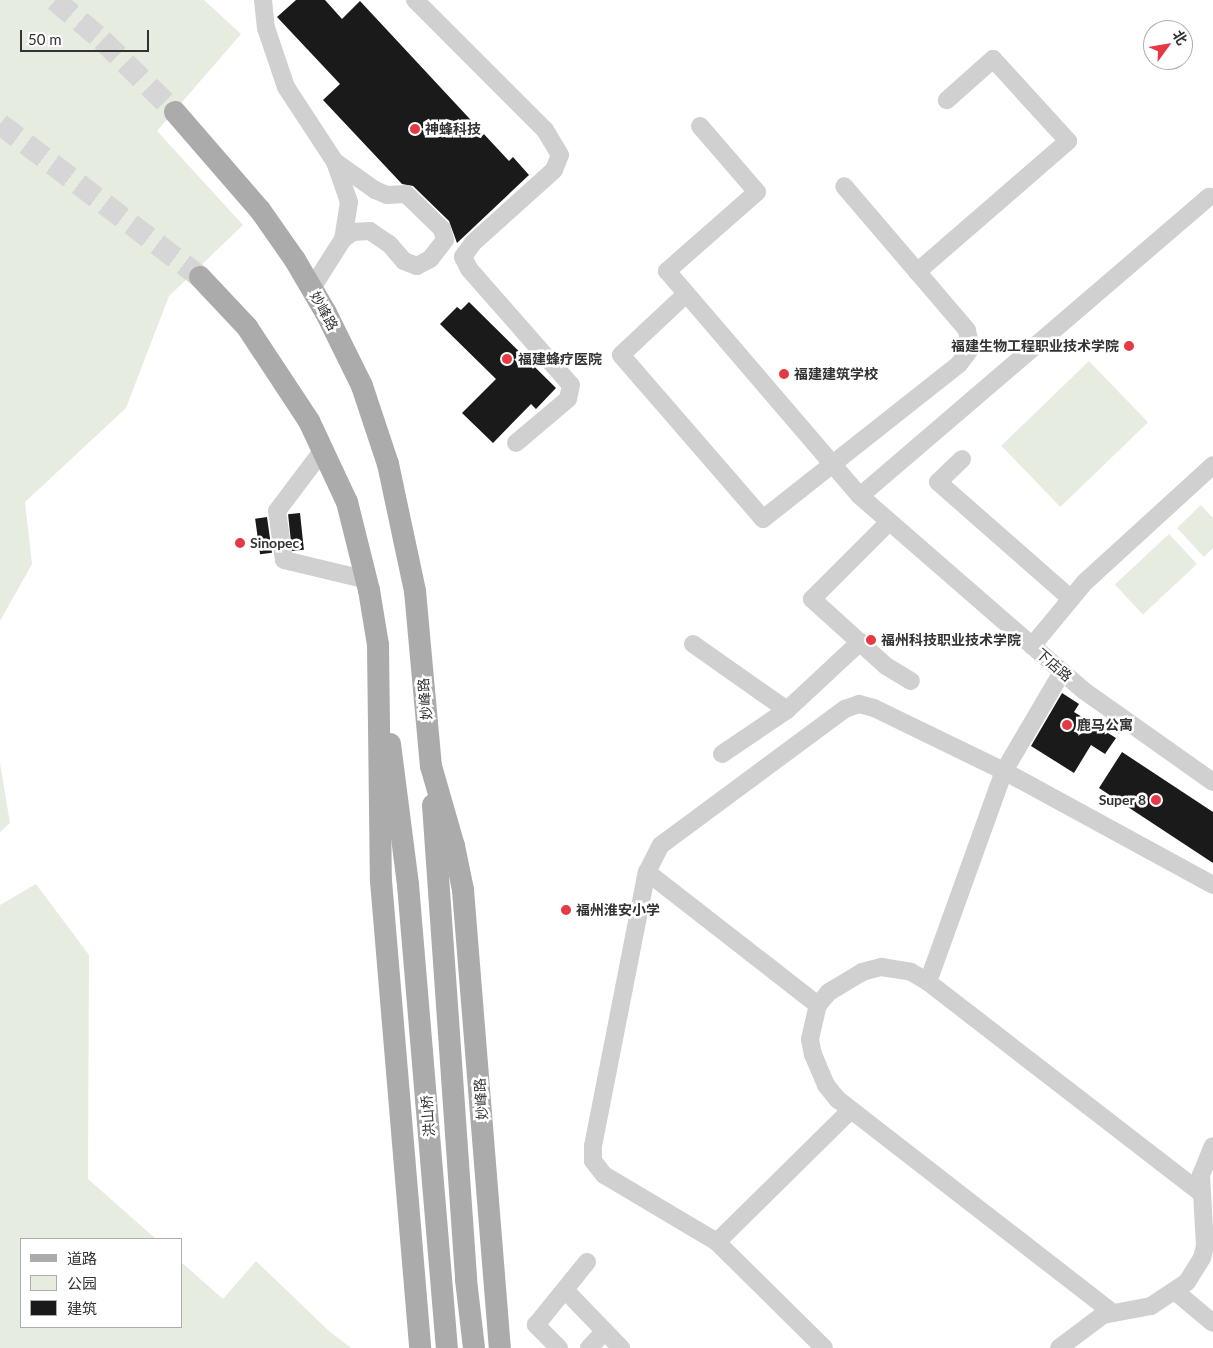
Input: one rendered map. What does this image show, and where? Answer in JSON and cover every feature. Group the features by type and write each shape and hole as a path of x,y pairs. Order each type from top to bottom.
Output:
{"main road":[{"name":"妙峰路","path":"175,112 260,210 312,288 362,386 388,464 415,591 431,766 454,846 463,890 500,1348"},
{"path":"200,277 223,299 264,350 298,401 324,450 347,502 367,580 378,645 380,851 420,1348"},
{"name":"洪山桥","path":"378,645 408,885 447,1348"},
{"path":"431,766 437,879 466,1280 474,1348"}],"street":[{"path":"263,0 266,28 286,87 335,162 349,202 343,239"},
{"path":"415,0 545,130 560,155 554,170 473,242 463,257 469,269 571,385 568,399 516,443"},
{"path":"917,272 1068,141 993,59 947,100"},
{"name":"下店路","path":"700,126 757,192 667,271 832,466 860,496 1062,672 1117,717 1213,782"},
{"path":"312,288 343,239 353,232 370,231 390,244 404,261 417,266 430,259 445,240 442,229 406,194 386,195 375,190 335,162"},
{"path":"686,294 621,355 764,519 968,355 972,339 967,330 844,186"},
{"path":"860,496 1209,197"},
{"path":"324,450 277,511 284,560 367,580"},
{"path":"962,459 938,482 1071,599"},
{"path":"1032,646 1085,582 1213,465"},
{"path":"889,522 812,599 886,666 911,681"},
{"path":"722,754 787,710 860,642"},
{"path":"693,644 787,710"},
{"path":"928,982 1004,771 1062,672"},
{"path":"824,1348 717,1242 604,1175 593,1161 593,1146 647,872 661,845 844,710 858,704 874,708 1004,771 1213,885"},
{"path":"647,872 818,1005"},
{"path":"1113,1313 850,1111 826,1085 813,1055 810,1038 818,1005 845,980 881,968 898,968 928,982 1200,1192"},
{"path":"717,1242 850,1111"},
{"path":"1059,1348 1093,1321 1113,1313 1151,1306 1176,1292 1208,1262 1200,1192 1201,1175 1213,1146"},
{"path":"539,1348 536,1325 588,1262"},
{"path":"564,1290 621,1348"},
{"path":"1176,1292 1213,1323"},
{"path":"536,1325 559,1348"},
{"path":"589,1348 605,1331"}],"green space":[{"path":"0,0 204,0 241,34 157,131 243,225 169,296 126,408 25,502 32,564 0,621"},
{"path":"1089,361 1148,422 1060,507 1001,446"},
{"path":"1201,505 1213,518 1213,548 1204,557 1177,528"},
{"path":"1169,534 1197,564 1143,614 1115,584"},
{"path":"0,763 10,823 0,832"},
{"path":"36,884 89,955 88,1179 155,1238 20,1238 20,1328 182,1328 182,1263 223,1299 256,1261 329,1331 351,1348 0,1348 0,905"}],"building":[{"name":"神蜂科技","path":"296,0 325,0 342,19 360,1 509,161 513,157 529,175 457,243 449,221 413,186 402,184 323,100 340,84 277,17"},
{"path":"469,302 556,388 536,409 531,404 493,443 462,413 496,379 440,324 457,307 461,310"},
{"path":"300,513 304,550 292,551 288,514"},
{"path":"267,517 272,553 260,554 255,519"},
{"name":"鹿马公寓","path":"1062,693 1079,704 1074,712 1116,738 1105,754 1091,745 1074,773 1031,746"},
{"name":"Super 8","path":"1122,752 1213,812 1213,863 1099,788"}],"tunnel":[{"path":"55,0 102,40 175,112"},
{"path":"0,124 200,277"}],"place":[{"name":"神蜂科技","path":"415,129"},
{"name":"福建生物工程职业技术学院","path":"1129,346"},
{"name":"福建蜂疗医院","path":"507,359"},
{"name":"福建建筑学校","path":"784,374"},
{"name":"Sinopec","path":"240,543"},
{"name":"福州科技职业技术学院","path":"871,640"},
{"name":"鹿马公寓","path":"1067,725"},
{"name":"Super 8","path":"1156,800"},
{"name":"福州淮安小学","path":"566,910"}]}
